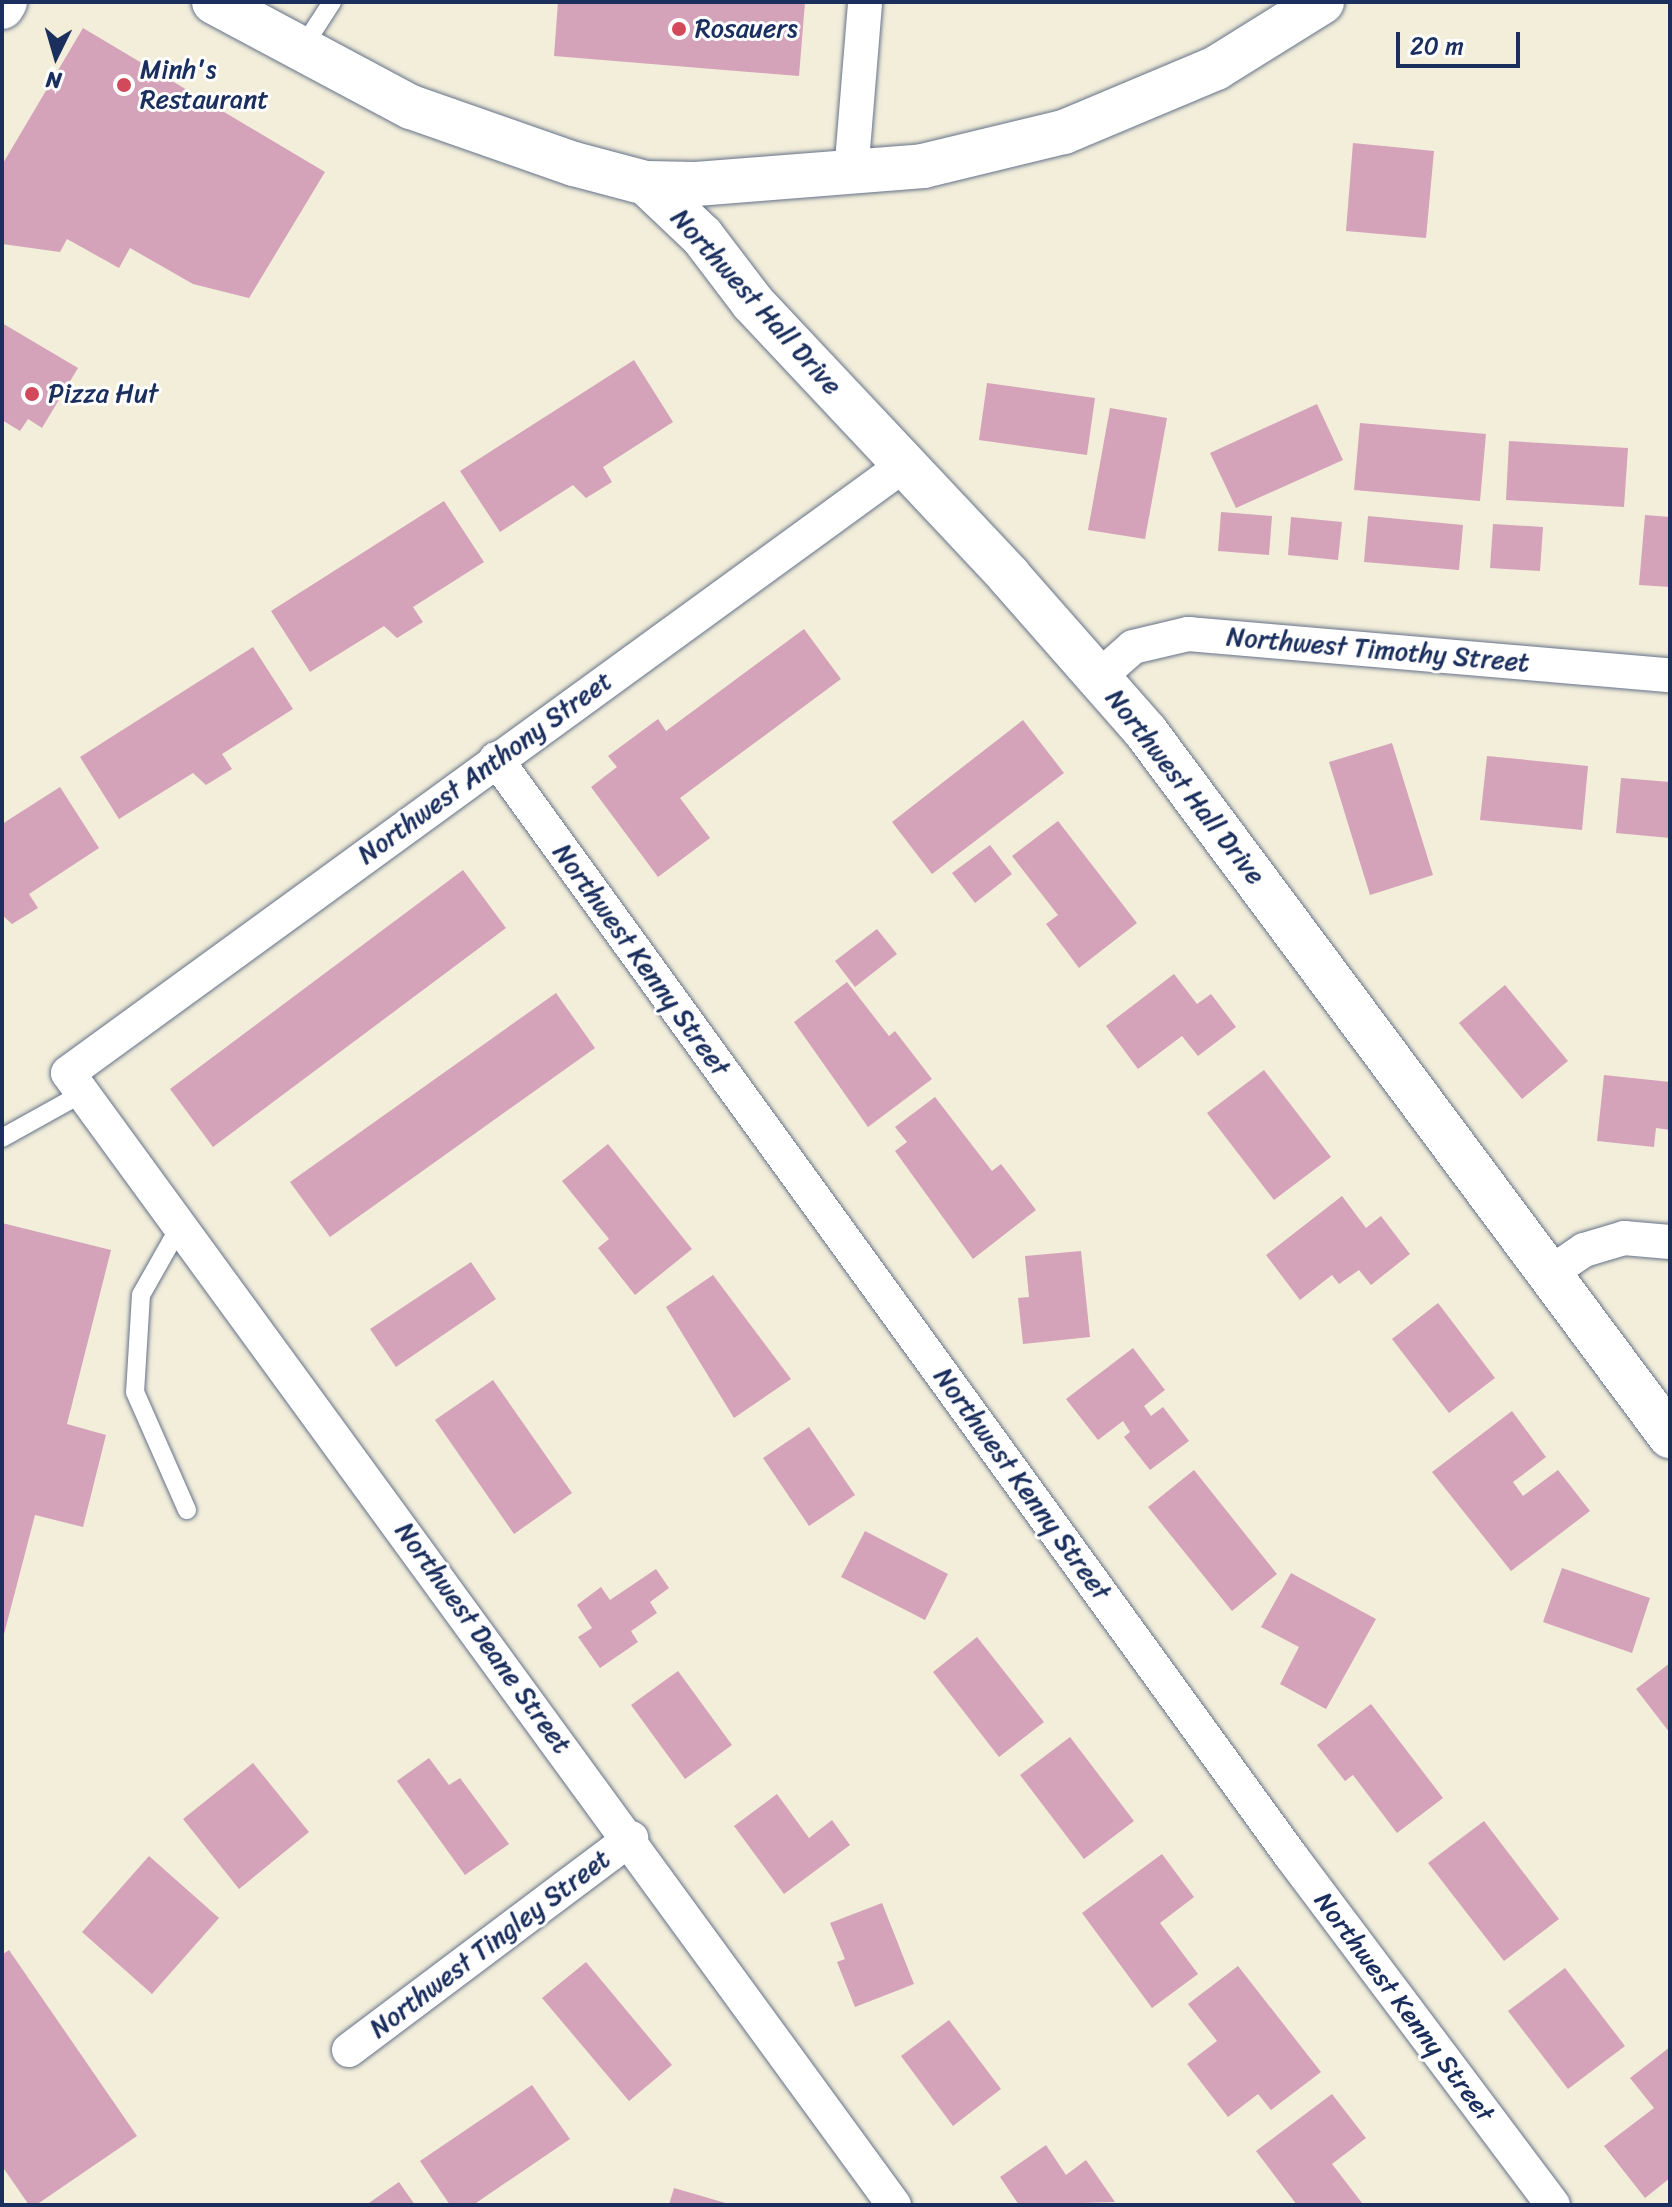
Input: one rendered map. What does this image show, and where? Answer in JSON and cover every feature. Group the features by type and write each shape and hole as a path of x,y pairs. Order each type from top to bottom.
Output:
{"street":[{"path":"214,2 411,107 574,164 646,183 753,184 923,166 1064,132 1216,68 1322,2"},
{"path":"851,174 865,2"},
{"name":"Northwest Hall Drive","path":"646,183 702,236 753,303 1099,677 1199,802 1670,1436"},
{"name":"Northwest Anthony Street","path":"76,1083 496,759 904,465"},
{"name":"Northwest Timothy Street","path":"1099,677 1133,647 1188,634 1670,675"},
{"name":"Northwest Kenny Street","path":"496,759 1291,1856 1553,2205"},
{"name":"Northwest Deane Street","path":"76,1083 631,1838 894,2205"},
{"path":"1550,1273 1584,1250 1624,1238 1670,1242"},
{"name":"Northwest Tingley Street","path":"349,2050 631,1838"}],"lane":[{"path":"301,51 332,2"},
{"path":"2,1138 76,1083"},
{"path":"180,1226 141,1295 135,1392 187,1510"}],"building":[{"name":"Rosauers","path":"558,2 805,2 799,76 554,56"},
{"path":"83,28 325,172 249,298 193,284 130,248 119,268 67,239 60,252 2,244 2,165"},
{"path":"1353,143 1434,151 1426,238 1346,231"},
{"name":"Pizza Hut","path":"2,323 78,368 42,428 28,419 20,431 2,420"},
{"path":"634,360 673,422 603,467 612,482 586,498 573,485 500,532 460,471"},
{"path":"987,383 1095,398 1087,455 979,440"},
{"path":"1317,404 1343,460 1236,508 1210,453"},
{"path":"1110,408 1167,418 1145,539 1088,530"},
{"path":"1360,423 1486,434 1480,501 1354,490"},
{"path":"1509,441 1628,448 1624,507 1506,500"},
{"path":"444,501 484,562 413,607 423,622 397,638 384,626 310,672 271,611"},
{"path":"1221,512 1272,516 1269,555 1218,551"},
{"path":"1645,515 1670,517 1670,587 1639,585"},
{"path":"1368,516 1463,525 1459,570 1364,562"},
{"path":"1291,517 1342,522 1338,560 1288,555"},
{"path":"1493,524 1543,527 1540,571 1490,568"},
{"path":"804,629 841,679 680,798 710,838 658,877 591,787 617,767 608,756 658,719 666,731"},
{"path":"253,647 293,709 222,754 232,769 206,785 193,773 119,819 80,757"},
{"path":"1023,720 1064,773 932,874 892,822"},
{"path":"1392,743 1433,875 1370,895 1329,762"},
{"path":"1487,756 1588,766 1582,830 1480,820"},
{"path":"1621,778 1670,782 1670,838 1616,833"},
{"path":"60,787 99,848 29,894 38,908 12,924 2,915 2,824"},
{"path":"1058,821 1137,923 1079,968 1046,924 1058,915 1012,856"},
{"path":"990,845 1012,874 975,903 952,873"},
{"path":"463,870 506,928 213,1147 170,1089"},
{"path":"877,929 897,954 855,987 835,961"},
{"path":"1174,974 1197,1004 1211,994 1236,1027 1198,1056 1182,1036 1138,1069 1106,1026"},
{"path":"847,982 889,1036 895,1031 932,1079 868,1127 794,1022"},
{"path":"1505,985 1568,1061 1522,1099 1459,1023"},
{"path":"556,993 595,1048 330,1237 290,1182"},
{"path":"1264,1070 1331,1157 1274,1200 1207,1113"},
{"path":"1604,1075 1670,1082 1670,1130 1656,1128 1654,1147 1597,1141"},
{"path":"935,1097 992,1171 1001,1164 1036,1210 973,1259 895,1151 907,1142 895,1127"},
{"path":"608,1144 692,1249 635,1295 598,1248 609,1239 562,1181"},
{"path":"1342,1196 1366,1228 1381,1216 1410,1254 1371,1285 1359,1270 1339,1284 1332,1275 1300,1300 1266,1255"},
{"path":"2,1223 111,1250 67,1424 106,1435 83,1527 35,1515 3,1638"},
{"path":"1081,1251 1090,1337 1023,1344 1018,1298 1029,1297 1025,1256"},
{"path":"471,1262 496,1299 396,1367 370,1329"},
{"path":"713,1275 791,1379 734,1418 666,1307"},
{"path":"1438,1303 1495,1378 1449,1413 1392,1339"},
{"path":"1133,1348 1165,1390 1144,1406 1151,1416 1163,1407 1189,1441 1150,1470 1124,1437 1130,1432 1123,1421 1098,1440 1066,1399"},
{"path":"493,1380 572,1493 514,1534 435,1420"},
{"path":"1512,1411 1546,1457 1513,1482 1523,1496 1558,1470 1590,1511 1511,1571 1432,1472"},
{"path":"809,1427 855,1495 809,1526 763,1458"},
{"path":"1194,1470 1277,1574 1232,1611 1148,1507"},
{"path":"865,1531 948,1574 925,1620 841,1577"},
{"path":"1562,1568 1650,1598 1632,1653 1543,1622"},
{"path":"656,1569 669,1588 650,1602 657,1613 631,1631 638,1642 600,1668 578,1637 592,1628 577,1605 601,1587 610,1600"},
{"path":"1291,1573 1376,1619 1326,1709 1280,1684 1299,1647 1261,1627"},
{"path":"977,1637 1044,1722 999,1757 933,1672"},
{"path":"1670,1663 1670,1733 1636,1689"},
{"path":"678,1671 732,1745 685,1779 631,1705"},
{"path":"1371,1704 1443,1798 1397,1833 1353,1775 1345,1781 1317,1745"},
{"path":"1070,1737 1134,1821 1084,1859 1020,1775"},
{"path":"429,1758 449,1785 460,1778 509,1844 465,1875 397,1781"},
{"path":"253,1763 309,1832 239,1889 183,1819"},
{"path":"777,1794 809,1838 832,1820 850,1845 784,1894 734,1826"},
{"path":"1484,1821 1559,1919 1504,1961 1428,1863"},
{"path":"1162,1854 1194,1897 1160,1923 1198,1974 1152,2008 1082,1913"},
{"path":"149,1856 219,1918 152,1994 82,1932"},
{"path":"882,1903 914,1984 855,2007 837,1962 845,1959 830,1923"},
{"path":"9,1950 137,2136 36,2205 29,2205 2,2166 2,1955"},
{"path":"586,1962 672,2065 629,2101 542,1998"},
{"path":"1238,1966 1321,2072 1271,2110 1258,2094 1228,2117 1187,2064 1217,2041 1188,2004"},
{"path":"1565,1968 1625,2046 1568,2089 1508,2011"},
{"path":"949,2020 1001,2089 953,2126 901,2056"},
{"path":"1670,2047 1670,2178 1645,2198 1604,2146 1654,2108 1630,2078"},
{"path":"532,2085 570,2139 473,2205 450,2205 420,2161"},
{"path":"1332,2094 1366,2138 1332,2164 1362,2203 1297,2205 1256,2151"},
{"path":"1046,2145 1066,2175 1086,2160 1115,2202 1019,2205 1000,2177"},
{"path":"399,2182 415,2205 366,2205"},
{"path":"674,2188 729,2204 729,2205 669,2205"}],"place":[{"name":"Rosauers","path":"679,29"},
{"name":"Minh's Restaurant","path":"124,85"},
{"name":"Pizza Hut","path":"32,394"}]}
